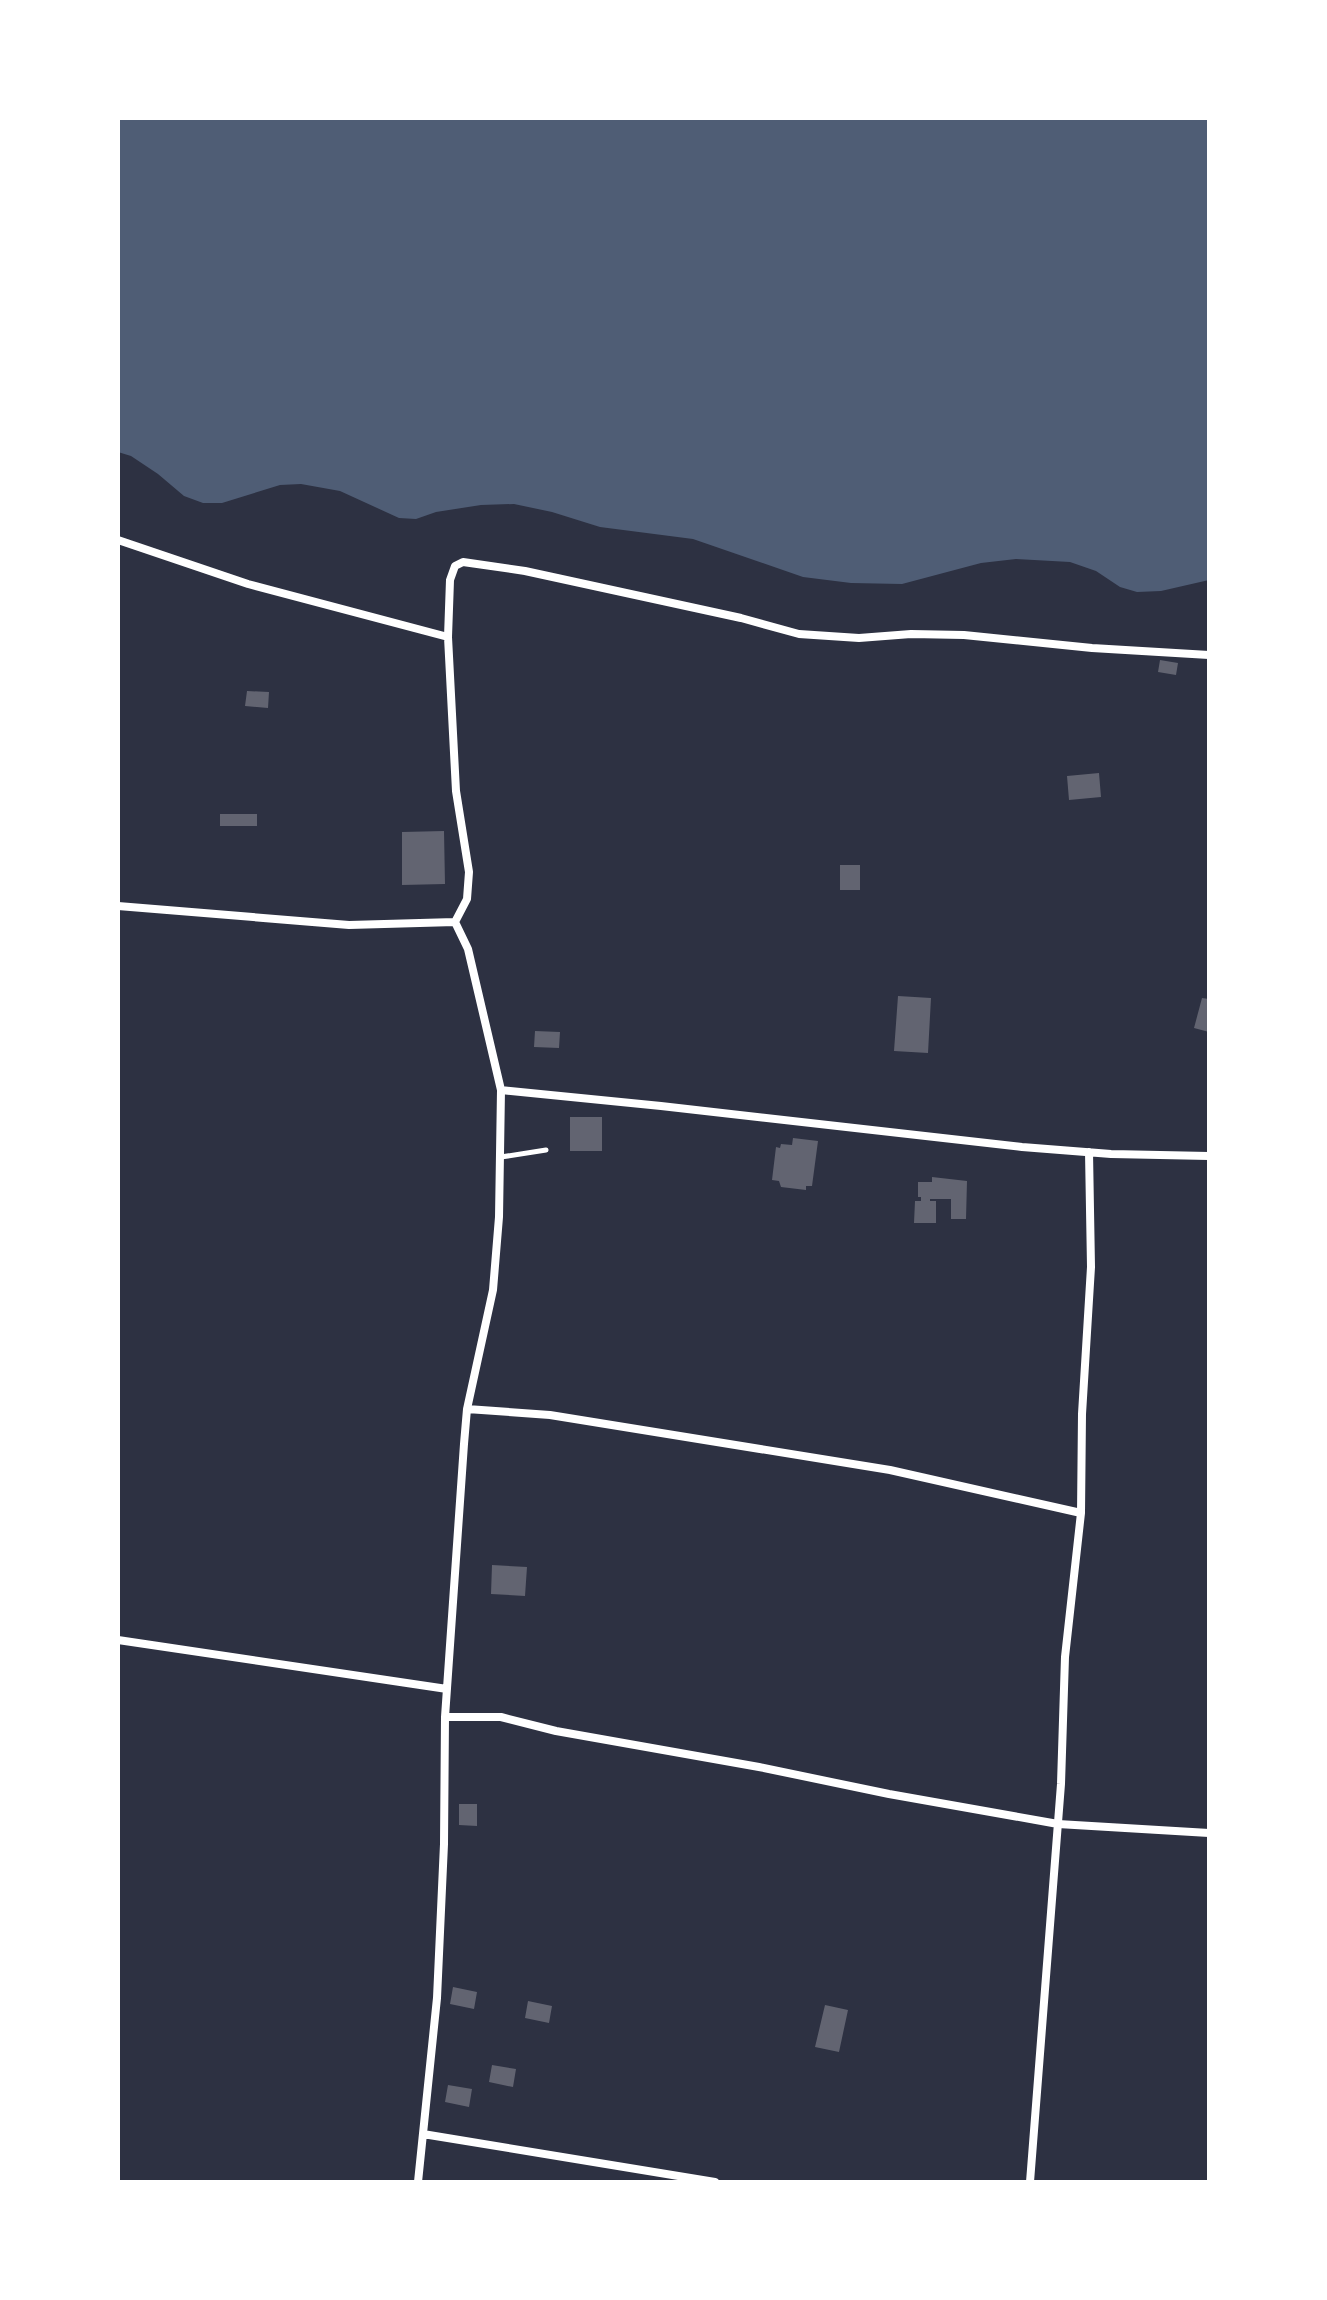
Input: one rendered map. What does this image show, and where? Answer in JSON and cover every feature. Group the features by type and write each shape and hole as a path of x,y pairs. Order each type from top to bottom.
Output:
{"street":[{"path":"118,540 248,584 448,637"},
{"path":"455,922 467,899 469,872 456,791 448,637 452,571 463,562 741,618 799,634 859,638 911,634 964,635 1079,647 1209,655"},
{"path":"118,906 349,925 455,922"},
{"path":"418,2182 437,1998 444,1844 445,1717 467,1409 493,1290 501,1157 501,1090 468,949 455,922"},
{"path":"501,1090 1089,1152 1209,1156"},
{"path":"1030,2182 1058,1824 1065,1657 1081,1513 1082,1414 1091,1267 1089,1152"},
{"path":"467,1409 550,1415 890,1470 1081,1513"},
{"path":"118,1640 447,1689"},
{"path":"445,1717 501,1717 556,1731 1058,1824 1209,1833"},
{"path":"423,2134 715,2182"}],"lane":[{"path":"501,1157 546,1150"}],"water":[{"path":"118,118 1209,118 1209,580 1161,591 1137,592 1120,587 1096,571 1070,562 1016,559 981,563 902,584 851,583 803,577 693,539 600,527 514,504 481,505 436,512 416,519 399,518 340,491 301,484 280,485 222,503 203,503 184,496 131,456 118,452"}],"building":[{"path":"1160,660 1178,663 1176,675 1158,672"},
{"path":"247,691 269,692 268,708 245,706"},
{"path":"1099,773 1101,797 1069,800 1067,776"},
{"path":"220,814 257,814 257,826 220,826"},
{"path":"444,831 445,884 402,885 402,832"},
{"path":"840,865 860,865 860,890 840,890"},
{"path":"898,996 931,998 928,1053 894,1051"},
{"path":"1202,998 1209,999 1209,1032 1194,1028"},
{"path":"535,1031 560,1032 559,1048 534,1047"},
{"path":"570,1117 602,1117 602,1151 570,1151"},
{"path":"793,1138 818,1141 812,1186 806,1186 806,1190 781,1187 779,1181 772,1180 776,1147 792,1145"},
{"path":"932,1177 967,1181 966,1219 951,1219 951,1199 930,1199 936,1201 936,1223 914,1223 915,1201 921,1201 918,1182 932,1182"},
{"path":"492,1565 527,1567 525,1596 491,1594"},
{"path":"459,1804 477,1804 477,1826 459,1825"},
{"path":"453,1987 477,1992 474,2009 450,2004"},
{"path":"528,2001 552,2006 549,2023 525,2018"},
{"path":"825,2005 848,2010 839,2052 815,2047"},
{"path":"492,2065 516,2069 513,2087 489,2082"},
{"path":"448,2085 472,2089 469,2107 445,2102"}]}
